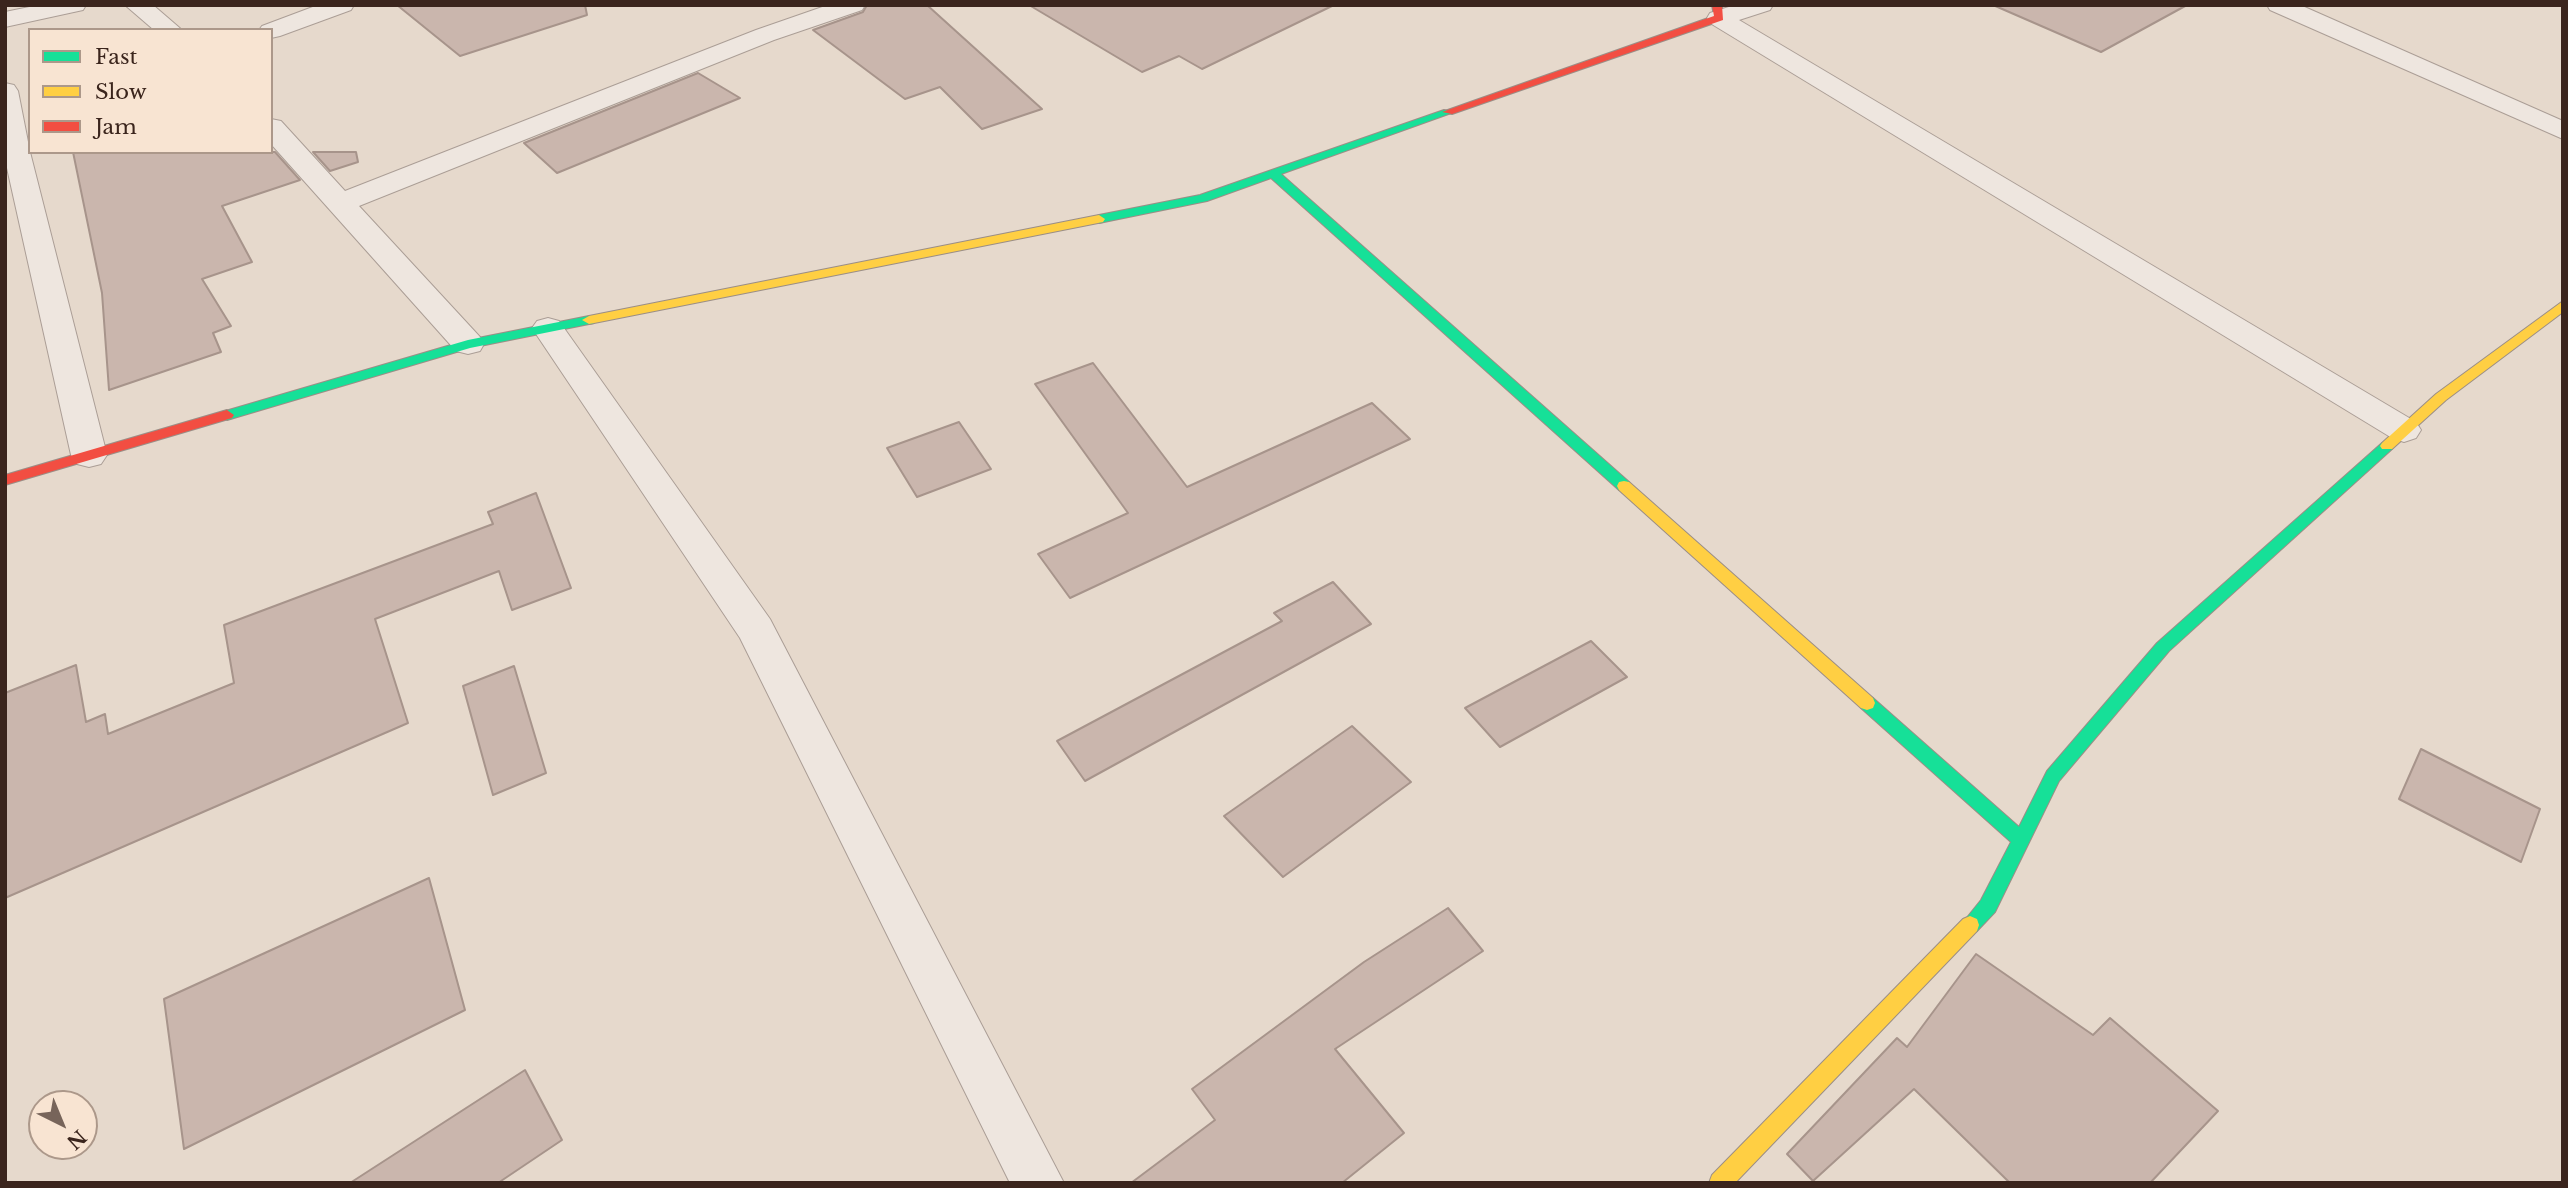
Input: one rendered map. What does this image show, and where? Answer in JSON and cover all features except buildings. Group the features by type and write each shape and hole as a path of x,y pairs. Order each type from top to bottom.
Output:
{"street":[{"path":"5,20 74,5"},
{"path":"137,5 167,28"},
{"path":"273,30 342,5"},
{"path":"340,203 765,35 853,5"},
{"path":"5,480 468,344 1203,198 1718,12 1761,5"},
{"path":"2279,5 2563,131"},
{"path":"1718,12 2404,430"},
{"path":"5,91 17,213 89,456"},
{"path":"273,129 468,344"},
{"path":"1274,174 2021,840"},
{"path":"1720,1183 1988,906 2053,776 2163,648 2441,397 2563,306"},
{"path":"548,328 756,630 1038,1183"}],"traffic: fast":[{"path":"1099,219 1203,198 1448,112"},
{"path":"1274,174 1624,486"},
{"path":"227,415 468,344 589,320"},
{"path":"1970,925 1988,906 2053,776 2163,647 2387,446"},
{"path":"1867,703 2021,840"}],"traffic: slow":[{"path":"589,320 1099,219"},
{"path":"2387,446 2441,397 2563,305"},
{"path":"1624,486 1867,703"},
{"path":"1720,1183 1970,925"}],"traffic: jam":[{"path":"1448,112 1719,18 1717,5"},
{"path":"5,480 227,415"}]}
